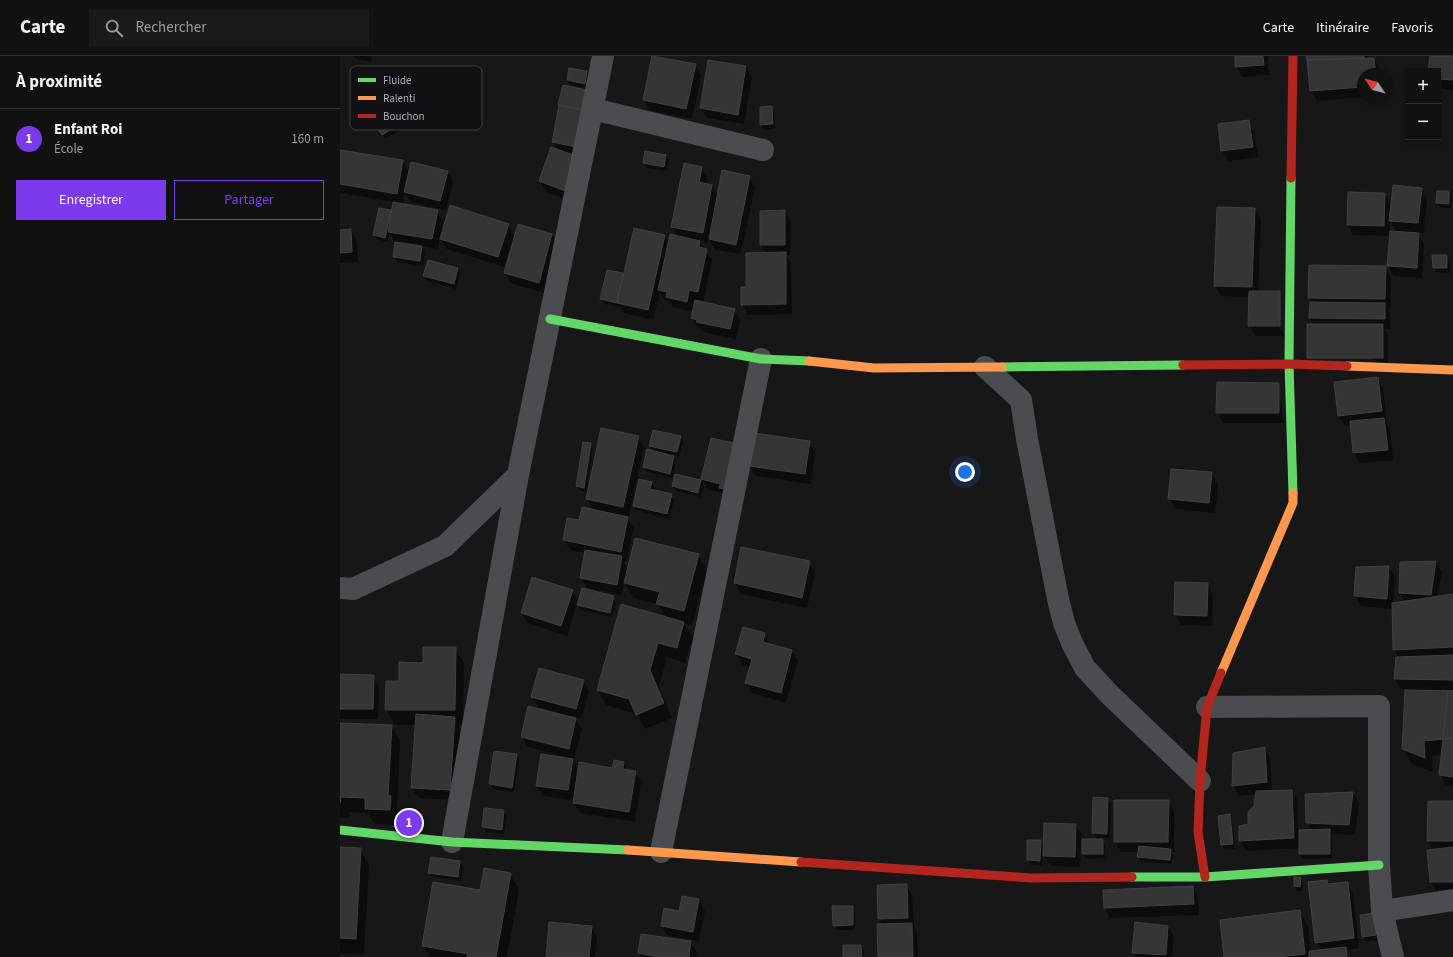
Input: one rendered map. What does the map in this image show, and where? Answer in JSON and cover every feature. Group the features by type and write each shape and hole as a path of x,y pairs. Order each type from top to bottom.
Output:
{"street":[{"path":"452,842 518,475 603,56"},
{"path":"1205,877 1198,832 1200,780 1208,707 1293,503 1289,364 1293,56"},
{"path":"593,109 763,150"},
{"path":"550,319 761,359 824,362 874,368 1289,364 1453,370"},
{"path":"661,852 761,359"},
{"path":"985,367 1021,400 1026,439 1058,599 1064,623 1072,643 1085,668 1109,694 1200,780"},
{"path":"340,588 353,589 445,546 518,475"},
{"path":"1208,707 1379,706 1379,865 1382,911 1393,957"},
{"path":"340,830 452,842 661,852 1031,878 1205,877 1379,865"},
{"path":"1382,911 1453,900"}],"building":[{"path":"652,56 696,64 686,109 643,100"},
{"path":"1235,56 1263,56 1264,65 1235,67"},
{"path":"1306,56 1364,56 1364,58 1307,60"},
{"path":"1430,56 1453,56 1453,80 1441,79 1441,68 1428,68"},
{"path":"1374,58 1375,68 1357,68 1357,87 1310,91 1307,60"},
{"path":"708,60 746,66 738,115 700,108"},
{"path":"569,68 587,71 585,84 567,80"},
{"path":"563,85 592,91 588,111 558,105"},
{"path":"559,105 588,111 581,148 552,142"},
{"path":"772,106 773,124 760,125 760,107"},
{"path":"1249,120 1253,147 1221,151 1218,124"},
{"path":"379,130 390,130 382,135"},
{"path":"551,147 581,158 568,192 539,181"},
{"path":"340,150 403,160 397,194 340,184"},
{"path":"645,151 666,155 664,167 643,163"},
{"path":"411,162 448,171 440,201 404,192"},
{"path":"684,163 702,167 699,182 712,185 703,233 671,227"},
{"path":"722,170 750,176 736,245 709,239"},
{"path":"1393,185 1422,188 1418,223 1389,221"},
{"path":"1437,191 1449,191 1449,204 1436,203"},
{"path":"1348,192 1385,193 1384,226 1347,225"},
{"path":"393,202 438,210 432,239 388,232"},
{"path":"450,205 509,224 498,257 440,239"},
{"path":"1217,207 1255,208 1252,287 1214,286"},
{"path":"379,208 391,210 385,238 373,235"},
{"path":"785,210 785,245 760,245 760,211"},
{"path":"518,224 552,234 539,283 504,273"},
{"path":"634,228 665,235 648,310 617,303"},
{"path":"351,229 352,252 340,253 340,230"},
{"path":"1390,231 1419,233 1417,268 1387,266"},
{"path":"670,234 700,241 699,247 707,249 698,292 689,290 687,302 666,297 667,292 658,290"},
{"path":"395,242 422,246 420,261 393,257"},
{"path":"786,252 786,304 741,305 741,287 746,287 746,253"},
{"path":"1432,255 1447,255 1447,268 1433,268"},
{"path":"428,260 458,268 454,284 423,276"},
{"path":"1309,265 1386,266 1385,299 1308,298"},
{"path":"607,270 623,273 617,303 600,299"},
{"path":"1249,291 1280,291 1280,326 1248,326"},
{"path":"695,300 735,309 730,329 696,322 697,320 691,318"},
{"path":"1310,302 1385,303 1385,319 1309,318"},
{"path":"1307,324 1383,324 1383,358 1307,358"},
{"path":"1378,377 1382,411 1338,416 1334,382"},
{"path":"1217,382 1279,383 1279,413 1216,413"},
{"path":"1384,418 1388,450 1353,453 1350,421"},
{"path":"601,428 639,436 623,507 586,499"},
{"path":"653,430 681,436 677,452 649,446"},
{"path":"754,433 810,441 805,474 749,466"},
{"path":"711,438 733,443 730,452 735,453 726,489 719,488 720,484 701,479"},
{"path":"583,442 591,443 584,488 576,486"},
{"path":"647,449 674,456 670,474 643,467"},
{"path":"1171,469 1212,472 1209,503 1168,499"},
{"path":"675,474 701,480 698,493 672,486"},
{"path":"639,479 652,482 650,489 672,494 667,514 633,506"},
{"path":"582,507 628,517 621,552 563,540 567,518 579,520"},
{"path":"635,538 699,554 684,611 656,604 660,592 624,583"},
{"path":"741,547 810,561 802,598 734,583"},
{"path":"585,550 622,556 617,585 580,578"},
{"path":"1436,561 1431,595 1399,593 1400,562"},
{"path":"1389,566 1387,599 1354,596 1356,567"},
{"path":"532,577 573,590 561,626 521,613"},
{"path":"1175,582 1208,583 1207,616 1174,615"},
{"path":"582,588 614,596 610,613 577,605"},
{"path":"1453,594 1453,647 1393,650 1392,603"},
{"path":"621,604 684,622 677,648 658,643 650,670 664,703 636,715 629,699 597,690"},
{"path":"743,627 765,633 763,642 792,650 781,693 745,683 752,659 735,654"},
{"path":"423,647 456,647 455,710 385,710 386,681 399,681 399,662 423,663"},
{"path":"1453,655 1453,680 1394,679 1396,657"},
{"path":"539,668 584,680 576,709 531,697"},
{"path":"340,674 374,675 373,709 340,709"},
{"path":"1405,690 1453,691 1453,738 1424,741 1425,758 1402,749"},
{"path":"1448,691 1453,691 1453,777 1439,775"},
{"path":"528,706 576,718 569,749 521,737"},
{"path":"416,714 455,717 450,790 411,788"},
{"path":"340,723 392,725 388,796 391,796 390,810 365,809 365,798 341,797 340,803"},
{"path":"1265,747 1267,782 1232,786 1233,753"},
{"path":"494,751 517,754 512,788 489,784"},
{"path":"541,754 573,759 568,790 536,786"},
{"path":"614,760 624,762 623,769 636,771 629,812 573,803 579,762 612,768"},
{"path":"1292,790 1294,838 1239,841 1239,826 1248,824 1248,812 1254,806 1256,791"},
{"path":"1353,792 1349,825 1306,823 1305,794"},
{"path":"1093,797 1108,798 1107,834 1092,833"},
{"path":"1114,800 1169,800 1168,842 1114,842"},
{"path":"1428,801 1453,801 1453,841 1427,841"},
{"path":"484,808 504,810 502,830 482,827"},
{"path":"1230,814 1233,844 1221,845 1218,816"},
{"path":"1044,823 1076,824 1075,857 1043,856"},
{"path":"1330,829 1330,854 1299,854 1299,830"},
{"path":"1082,839 1103,839 1103,854 1082,854"},
{"path":"1027,840 1041,840 1040,861 1027,860"},
{"path":"1139,846 1171,849 1170,860 1137,857"},
{"path":"340,847 361,848 356,939 340,938"},
{"path":"1453,847 1453,882 1430,882 1427,850"},
{"path":"431,857 460,861 458,877 428,873"},
{"path":"484,868 511,873 496,957 467,957 468,954 422,946 433,882 480,890"},
{"path":"1294,877 1301,877 1300,887 1294,886"},
{"path":"1327,880 1328,884 1348,882 1354,938 1315,943 1308,882"},
{"path":"907,884 908,918 878,919 877,885"},
{"path":"1193,886 1194,904 1104,908 1103,890"},
{"path":"682,896 699,899 693,932 661,926 664,908 679,911"},
{"path":"832,906 853,906 853,925 833,926"},
{"path":"1300,910 1305,954 1279,957 1224,957 1220,920"},
{"path":"1375,913 1376,935 1362,937 1360,915"},
{"path":"549,922 592,926 589,957 546,957"},
{"path":"1135,922 1168,926 1166,955 1132,953"},
{"path":"912,923 913,957 878,957 877,924"},
{"path":"641,934 691,941 689,957 659,957 638,953"},
{"path":"843,945 861,945 862,957 843,957"},
{"path":"1346,947 1347,957 1309,957 1309,951"}],"traffic: fast":[{"path":"1291,178 1289,364 1293,493"},
{"path":"550,319 761,359 809,361"},
{"path":"1002,367 1183,365"},
{"path":"340,830 452,842 628,850"},
{"path":"1132,877 1205,877 1379,865"}],"traffic: slow":[{"path":"809,361 874,368 1002,367"},
{"path":"1347,366 1453,370"},
{"path":"1221,673 1293,503 1293,493"},
{"path":"628,850 801,862"}],"traffic: jam":[{"path":"1291,178 1293,56"},
{"path":"1183,365 1289,364 1347,366"},
{"path":"1205,877 1198,832 1200,781 1207,707 1221,673"},
{"path":"801,862 1031,878 1132,877"}],"place":[{"name":"Enfant Roi","path":"409,823"}]}
